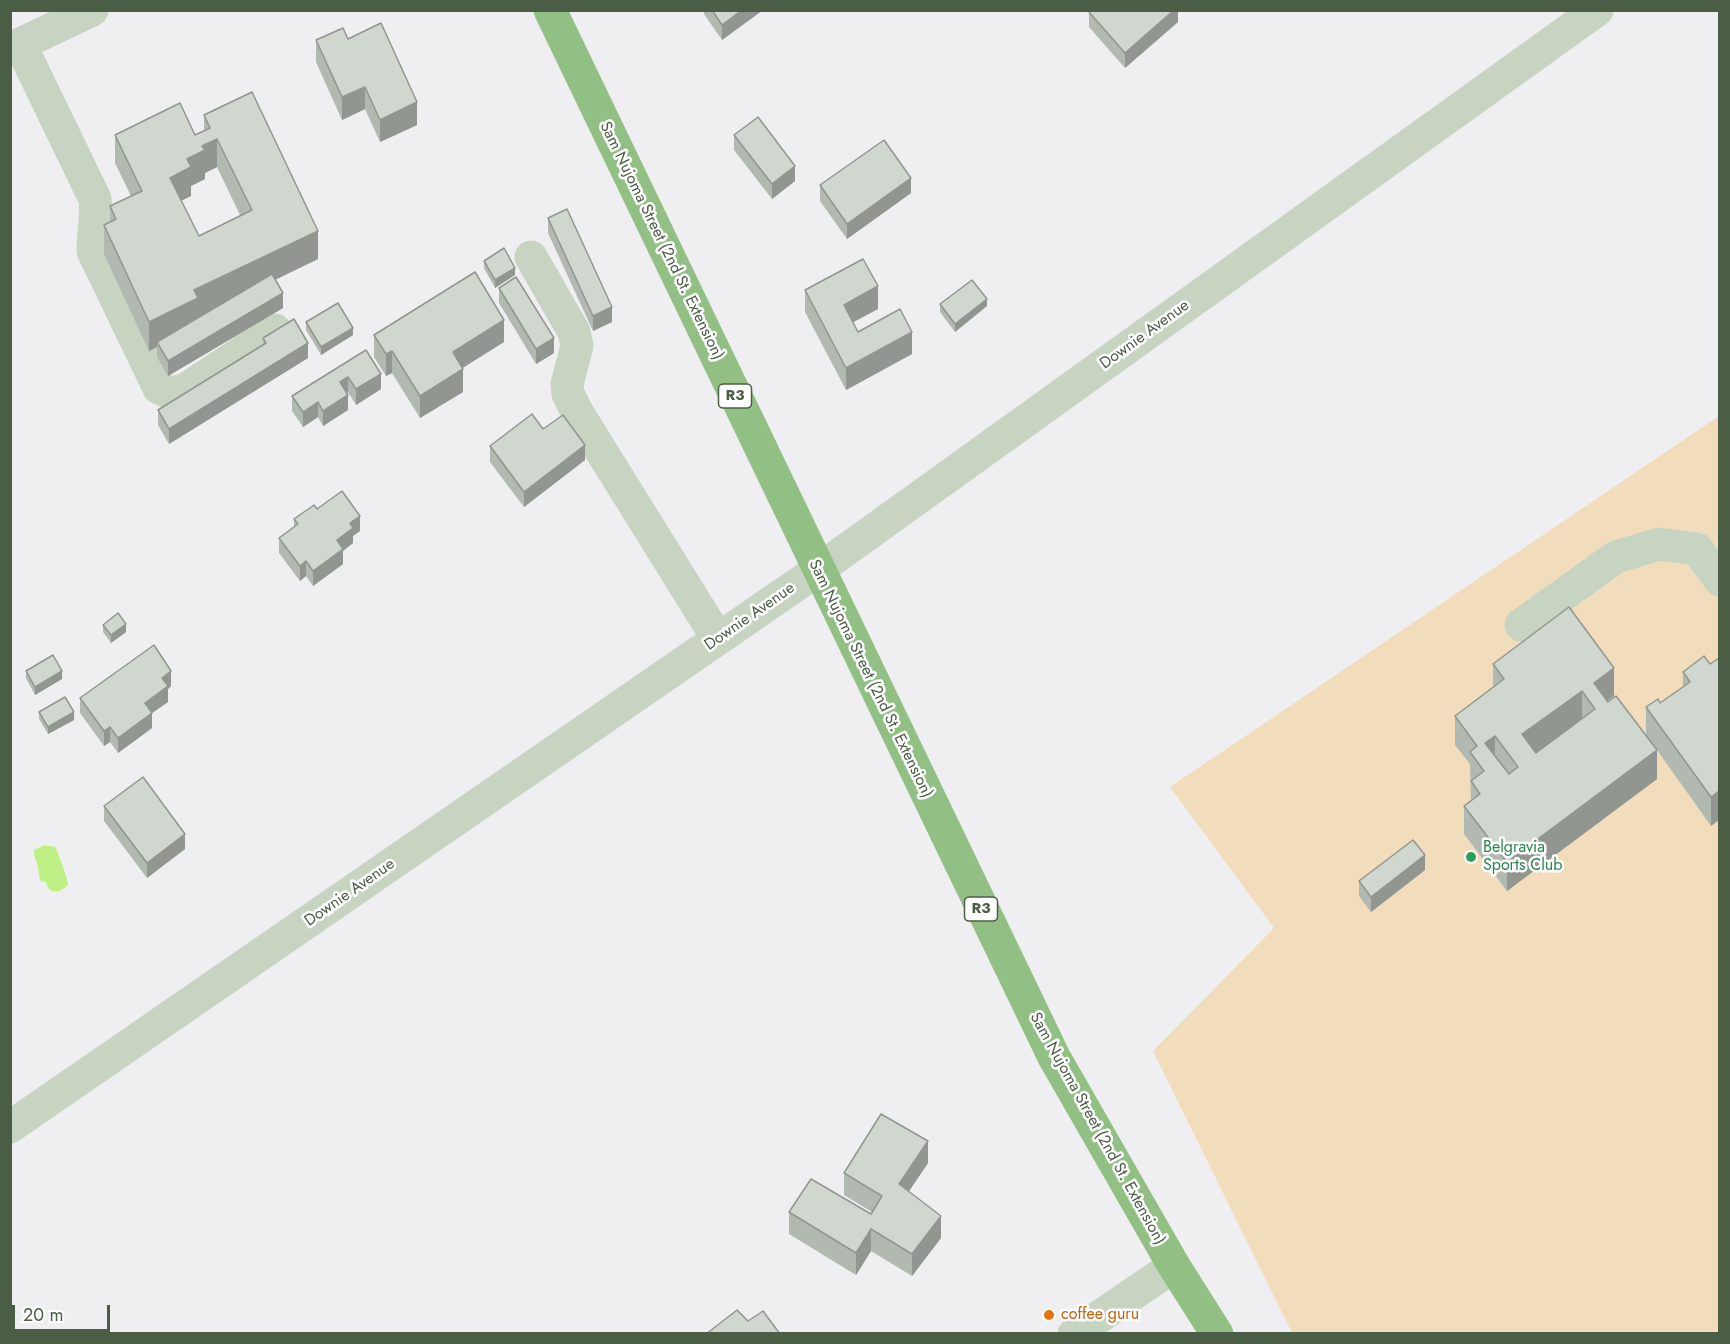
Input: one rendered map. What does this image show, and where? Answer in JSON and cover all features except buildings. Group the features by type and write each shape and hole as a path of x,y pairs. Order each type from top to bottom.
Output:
{"highway":[{"name":"Sam Nujoma Street (2nd St. Extension)","path":"550,10 1054,1058 1174,1266 1217,1334"}],"street":[{"path":"92,10 15,46 95,199 97,211 93,251 159,388 171,393 185,390 275,330"},
{"name":"Downie Avenue","path":"10,1127 818,570 1597,10"},
{"path":"531,256 574,332 577,346 567,384 568,394 718,639"},
{"path":"1521,625 1616,557 1659,544 1696,549 1719,580"},
{"path":"1074,1334 1174,1266"}],"shaded area":[{"name":"Belgravia Sports Club","path":"1719,416 1719,1333 1292,1333 1153,1051 1274,928 1170,787"},
{"path":"44,845 55,847 65,872 68,885 62,890 55,892 50,890 46,882 41,881 39,877 34,850"}],"place":[{"name":"Belgravia Sports Club","path":"1471,857"},
{"name":"coffee guru","path":"1049,1315"}]}
